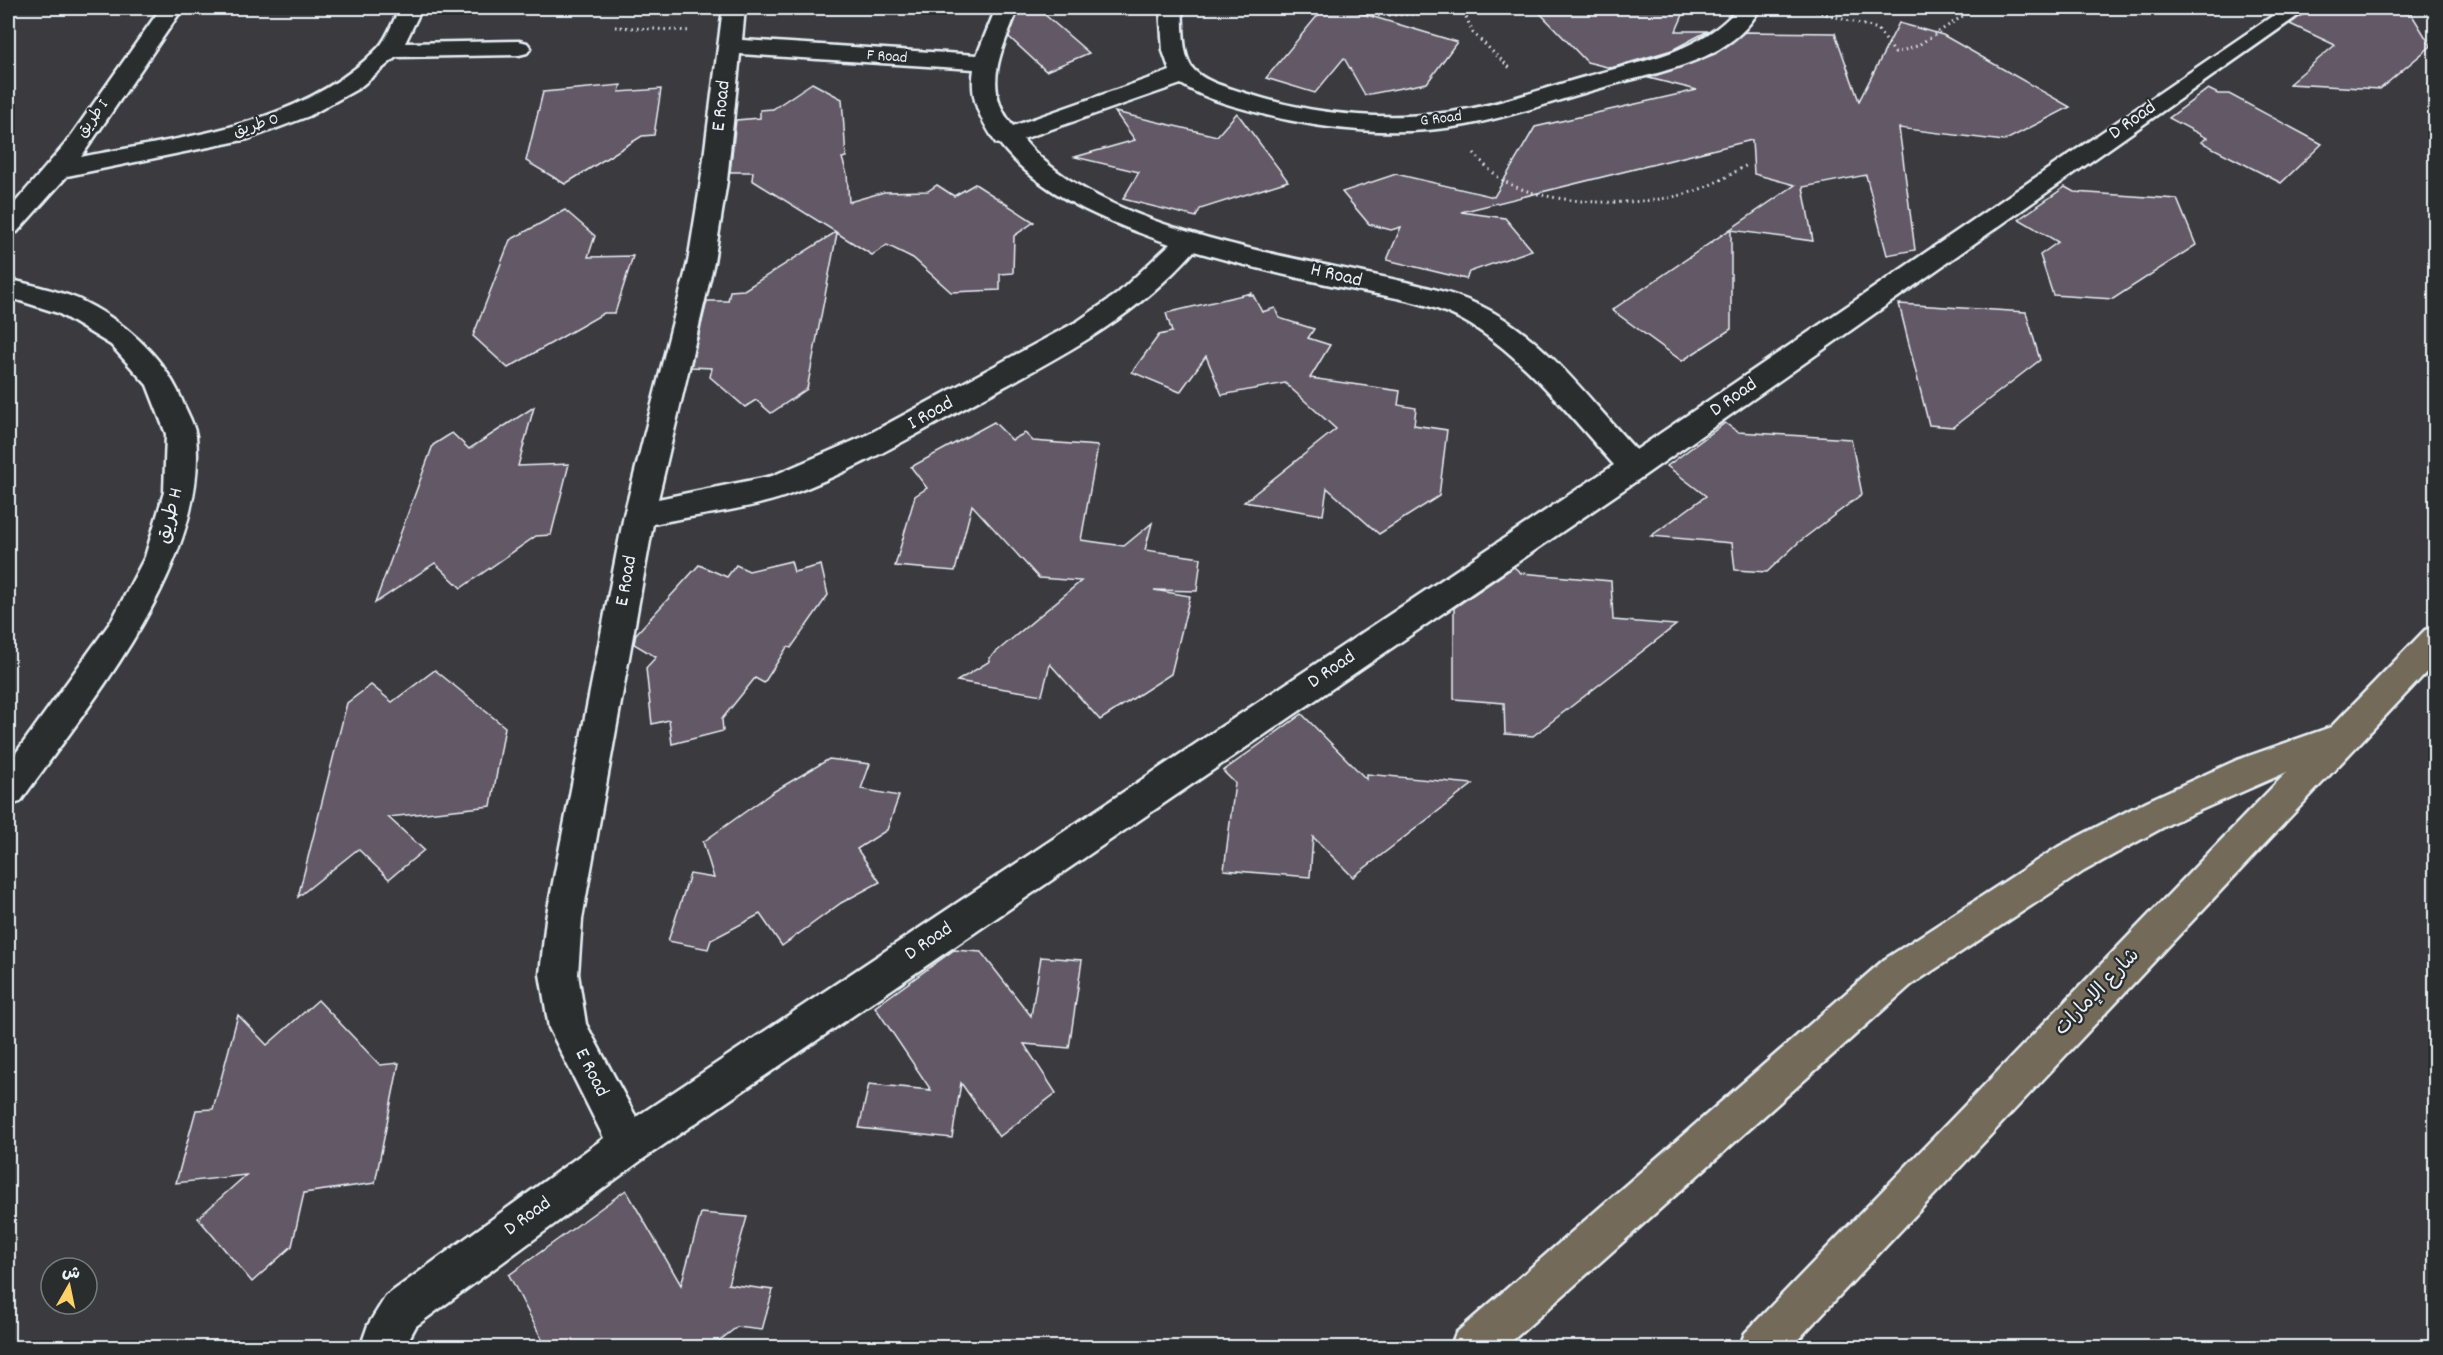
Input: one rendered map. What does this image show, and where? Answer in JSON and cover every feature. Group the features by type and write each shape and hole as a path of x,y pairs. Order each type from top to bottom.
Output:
{"highway":[{"name":"شارع الإمارات","path":"1760,1347 2436,640"},
{"path":"1471,1347 1898,972 2071,860 2159,812 2249,771 2341,738"}],"street":[{"name":"طريق I","path":"8,226 58,170 172,8"},
{"name":"طريق O","path":"58,170 238,133 300,111 351,83 390,50 411,8"},
{"path":"986,63 1007,8"},
{"path":"1005,137 1185,74 1175,51 1171,8"},
{"name":"G Road","path":"1185,74 1217,92 1255,105 1362,122 1424,123 1478,114 1525,102 1701,49 1729,30 1749,8"},
{"name":"D Road","path":"382,1347 383,1340 401,1311 629,1144 1634,467 2298,8"},
{"name":"F Road","path":"731,29 986,63"},
{"name":"E Road","path":"629,1144 568,1028 559,974 564,919 639,515 701,262 714,181 731,29"},
{"path":"390,50 519,48"},
{"name":"H Road","path":"986,63 985,100 1005,137 1034,166 1072,193 1117,216 1187,242 1446,302 1479,317 1508,337 1533,360 1634,467"},
{"name":"I Road","path":"639,515 777,487 875,444 1088,328 1135,294 1160,272 1187,242"},
{"name":"طريق H","path":"8,288 68,306 121,338 159,380 181,434 179,492 160,558 123,629 8,791"}],"path":[{"path":"1367,16 1464,12 1468,8"},
{"path":"1805,8 1878,30 1895,53 1917,46 1975,8"},
{"path":"1464,12 1473,33 1520,78 1525,102"},
{"path":"615,27 731,29"},
{"path":"1443,119 1487,167 1508,183 1546,195 1603,200 1676,196 1718,182 1747,165"}],"building":[{"path":"1020,8 1037,8 1089,53 1046,71 1009,37"},
{"path":"1314,8 1344,8 1457,42 1427,83 1365,95 1344,58 1315,93 1266,78 1318,15"},
{"path":"1535,8 1686,8 1676,31 1708,31 1672,50 1611,68 1587,62"},
{"path":"2311,8 2409,10 2431,46 2380,89 2289,84 2335,45 2290,24"},
{"path":"1899,23 1943,35 2070,107 2004,141 1899,128 1915,250 1887,255 1866,175 1803,187 1813,241 1731,230 1731,329 1682,361 1612,310 1795,185 1754,174 1752,140 1461,212 1505,218 1532,250 1469,272 1466,279 1387,260 1401,227 1391,230 1369,224 1342,192 1396,174 1494,197 1535,127 1697,90 1649,78 1715,54 1745,32 1835,33 1859,101"},
{"path":"812,83 842,99 846,157 842,158 847,174 849,202 884,192 928,191 937,185 954,196 975,184 1034,222 1014,236 1013,273 1000,274 1000,290 951,292 913,258 887,245 872,255 837,233 807,389 771,413 756,400 745,407 710,377 712,368 691,367 707,301 728,301 730,291 744,290 836,232 752,180 753,172 730,172 736,120 760,118 760,110 773,109"},
{"path":"621,85 619,92 661,89 654,135 642,136 565,184 526,161 543,92"},
{"path":"2208,89 2218,94 2229,94 2322,144 2281,183 2201,142 2207,138 2169,118"},
{"path":"1115,112 1217,136 1237,113 1288,181 1200,209 1196,217 1123,199 1139,172 1075,157 1135,140"},
{"path":"2065,187 2074,192 2177,199 2196,245 2113,299 2053,295 2040,255 2058,242 2019,219"},
{"path":"565,210 595,236 588,257 633,256 615,313 604,313 508,368 473,336 510,240"},
{"path":"1251,293 1249,295 1253,295 1262,312 1275,308 1279,318 1314,329 1308,338 1330,345 1310,378 1400,391 1398,405 1416,408 1414,425 1447,430 1439,496 1379,534 1327,488 1323,515 1244,502 1336,429 1285,383 1222,395 1206,356 1180,392 1132,372 1159,335 1172,332 1166,313"},
{"path":"1899,304 2026,312 2040,360 1953,427 1929,425"},
{"path":"534,407 518,466 569,464 551,535 536,536 461,588 435,563 375,603 433,445 452,433 469,449"},
{"path":"994,422 1012,440 1025,433 1033,441 1098,446 1081,540 1124,546 1152,523 1145,550 1201,558 1197,591 1154,590 1190,596 1171,674 1100,720 1050,664 1042,695 957,681 990,661 989,658 1081,581 1039,578 972,505 955,571 895,566 915,496 927,488 911,467"},
{"path":"1725,423 1738,432 1851,439 1862,494 1799,542 1767,572 1735,570 1732,543 1651,536 1706,496 1667,466"},
{"path":"791,561 794,572 821,565 828,595 791,648 787,647 764,683 755,678 722,719 723,731 672,744 669,720 652,724 646,668 656,657 634,644 636,634 699,565 727,577 736,565 749,571"},
{"path":"1514,567 1521,573 1611,581 1613,620 1676,625 1533,736 1505,734 1504,703 1454,699 1454,608"},
{"path":"435,670 505,727 491,806 388,817 424,850 389,879 358,849 298,897 347,703 371,685 392,702"},
{"path":"1302,714 1367,780 1367,774 1473,784 1353,877 1313,837 1310,877 1224,870 1235,783 1223,771"},
{"path":"829,759 870,764 861,789 899,796 887,830 857,849 880,882 841,903 782,946 760,914 711,940 708,949 668,941 690,874 714,878 703,842 773,792"},
{"path":"954,950 981,952 1031,1016 1041,957 1082,960 1069,1048 1024,1044 1056,1093 999,1137 961,1083 952,1138 859,1128 869,1084 931,1090 875,1007"},
{"path":"318,1000 380,1065 399,1063 375,1183 304,1193 292,1246 252,1282 198,1218 246,1175 176,1183 196,1110 213,1109 238,1015 267,1045"},
{"path":"626,1190 681,1285 701,1213 747,1217 728,1284 773,1290 762,1330 737,1327 715,1344 717,1347 546,1347 509,1275"}]}
